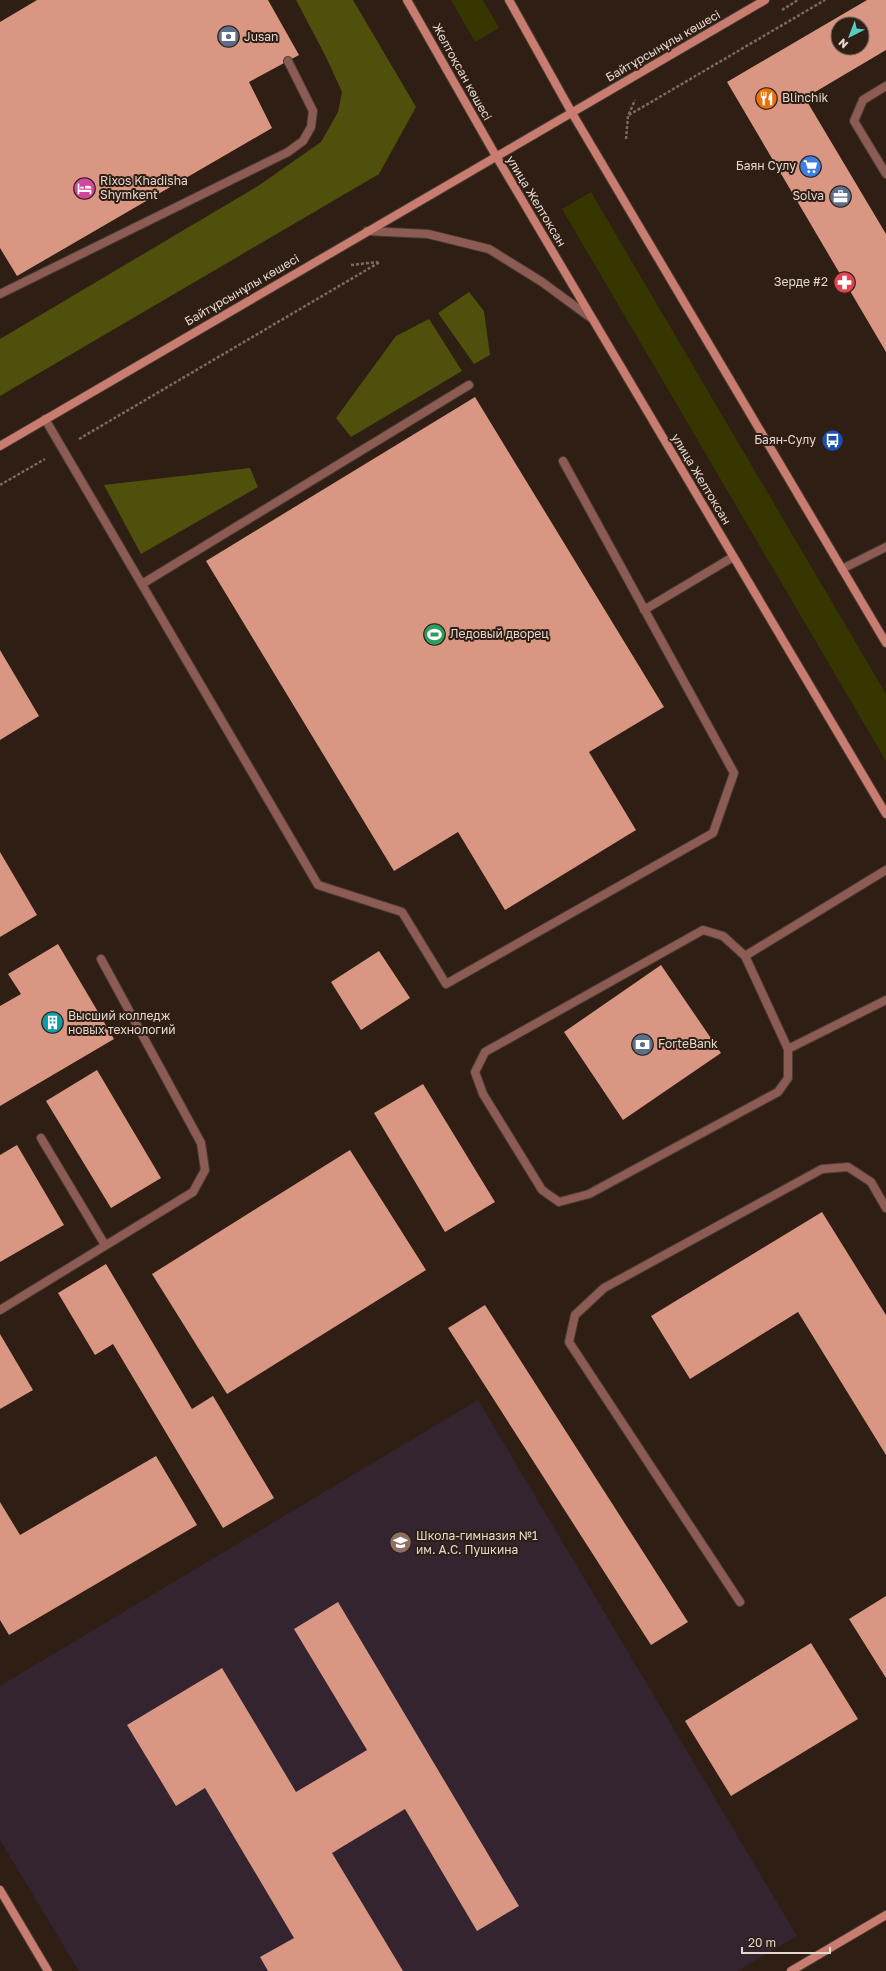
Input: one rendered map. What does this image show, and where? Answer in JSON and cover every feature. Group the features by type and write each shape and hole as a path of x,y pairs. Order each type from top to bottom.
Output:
{"main road":[{"name":"Желтоқсан көшесі","path":"407,0 496,156"},
{"path":"509,0 572,113 886,644"},
{"name":"Байтұрсынұлы көшесі","path":"0,446 765,0"},
{"name":"улица Желтоксан","path":"496,156 886,814"},
{"path":"0,1890 48,1971"},
{"path":"791,1971 886,1915"}],"street":[{"path":"0,294 288,152 303,141 311,127 312,111 288,61"},
{"path":"886,86 864,100 854,120 886,174"},
{"path":"367,231 428,234 489,249 542,282 592,318"},
{"path":"142,584 469,385"},
{"path":"45,419 318,885 402,912 446,984 713,832 734,773 563,461"},
{"path":"842,569 886,547"},
{"path":"644,610 733,557"},
{"path":"745,956 886,870"},
{"path":"703,930 723,936 745,956 788,1049 788,1078 778,1092 589,1194 559,1202 542,1190 484,1094 475,1072 484,1052 703,930"},
{"path":"0,1310 193,1192 205,1170 201,1143 101,959"},
{"path":"788,1049 886,1000"},
{"path":"42,1138 106,1245"},
{"path":"740,1602 569,1342 575,1315 604,1288 822,1169 848,1167 871,1182 886,1208"}],"path":[{"path":"626,139 628,116 824,0"},
{"path":"0,485 380,262"}],"shaded area":[{"path":"296,0 353,0 416,107 379,174 0,396 0,339 258,186 321,142 338,112 342,92 326,57"},
{"path":"451,0 483,0 499,28 475,42"},
{"path":"591,192 886,694 886,761 562,209"},
{"path":"469,292 484,311 490,355 474,364 438,313"},
{"path":"429,319 462,371 351,437 336,418 396,336"},
{"path":"250,468 258,487 141,554 104,485"},
{"name":"Школа-гимназия №1 им. А.С. Пушкина","path":"478,1400 797,1936 737,1971 79,1971 0,1840 0,1686"}],"building":[{"name":"Rixos Khadisha Shymkent","path":"37,0 268,0 299,55 249,82 272,128 17,276 0,248 0,22"},
{"name":"Баян Сулу","path":"867,0 886,0 886,50 805,98 886,234 886,352 727,82 830,22 830,56 870,56 870,16 840,16"},
{"name":"Ледовый дворец","path":"475,397 664,707 589,752 636,830 505,910 458,832 394,871 206,561"},
{"path":"0,650 39,716 0,740"},
{"path":"0,852 37,915 0,937"},
{"name":"Высший колледж новых технологий","path":"58,944 114,1039 0,1106 0,1006 21,994 8,974"},
{"path":"379,951 410,998 361,1030 331,982"},
{"path":"661,965 721,1053 623,1120 564,1032"},
{"path":"97,1070 161,1178 111,1208 46,1101"},
{"path":"423,1084 495,1202 445,1232 374,1113"},
{"path":"17,1145 64,1225 0,1262 0,1155"},
{"path":"350,1150 426,1270 227,1394 152,1274"},
{"path":"822,1212 886,1315 886,1455 798,1312 690,1379 651,1316"},
{"path":"106,1264 192,1409 213,1396 274,1498 223,1528 113,1344 95,1355 58,1293"},
{"path":"485,1305 688,1622 651,1645 448,1328"},
{"path":"0,1334 33,1390 0,1409"},
{"path":"156,1456 197,1525 9,1635 0,1620 0,1502 20,1535"},
{"path":"886,1596 886,1678 849,1619"},
{"path":"338,1602 519,1906 477,1931 405,1809 332,1853 403,1971 268,1971 260,1957 294,1938 205,1788 176,1806 127,1725 222,1668 296,1792 367,1750 294,1629"},
{"path":"811,1643 858,1719 731,1796 685,1721"}],"place":[{"name":"Jusan","path":"228,37"},
{"name":"Blinchik","path":"767,98"},
{"name":"Баян Сулу","path":"811,166"},
{"name":"Rixos Khadisha Shymkent","path":"85,188"},
{"name":"Solva","path":"840,196"},
{"name":"Зерде #2","path":"844,282"},
{"name":"Баян-Сулу","path":"832,440"},
{"name":"Ледовый дворец","path":"435,634"},
{"name":"Высший колледж новых технологий","path":"52,1023"},
{"name":"ForteBank","path":"642,1044"},
{"name":"Школа-гимназия №1 им. А.С. Пушкина","path":"401,1543"}]}
